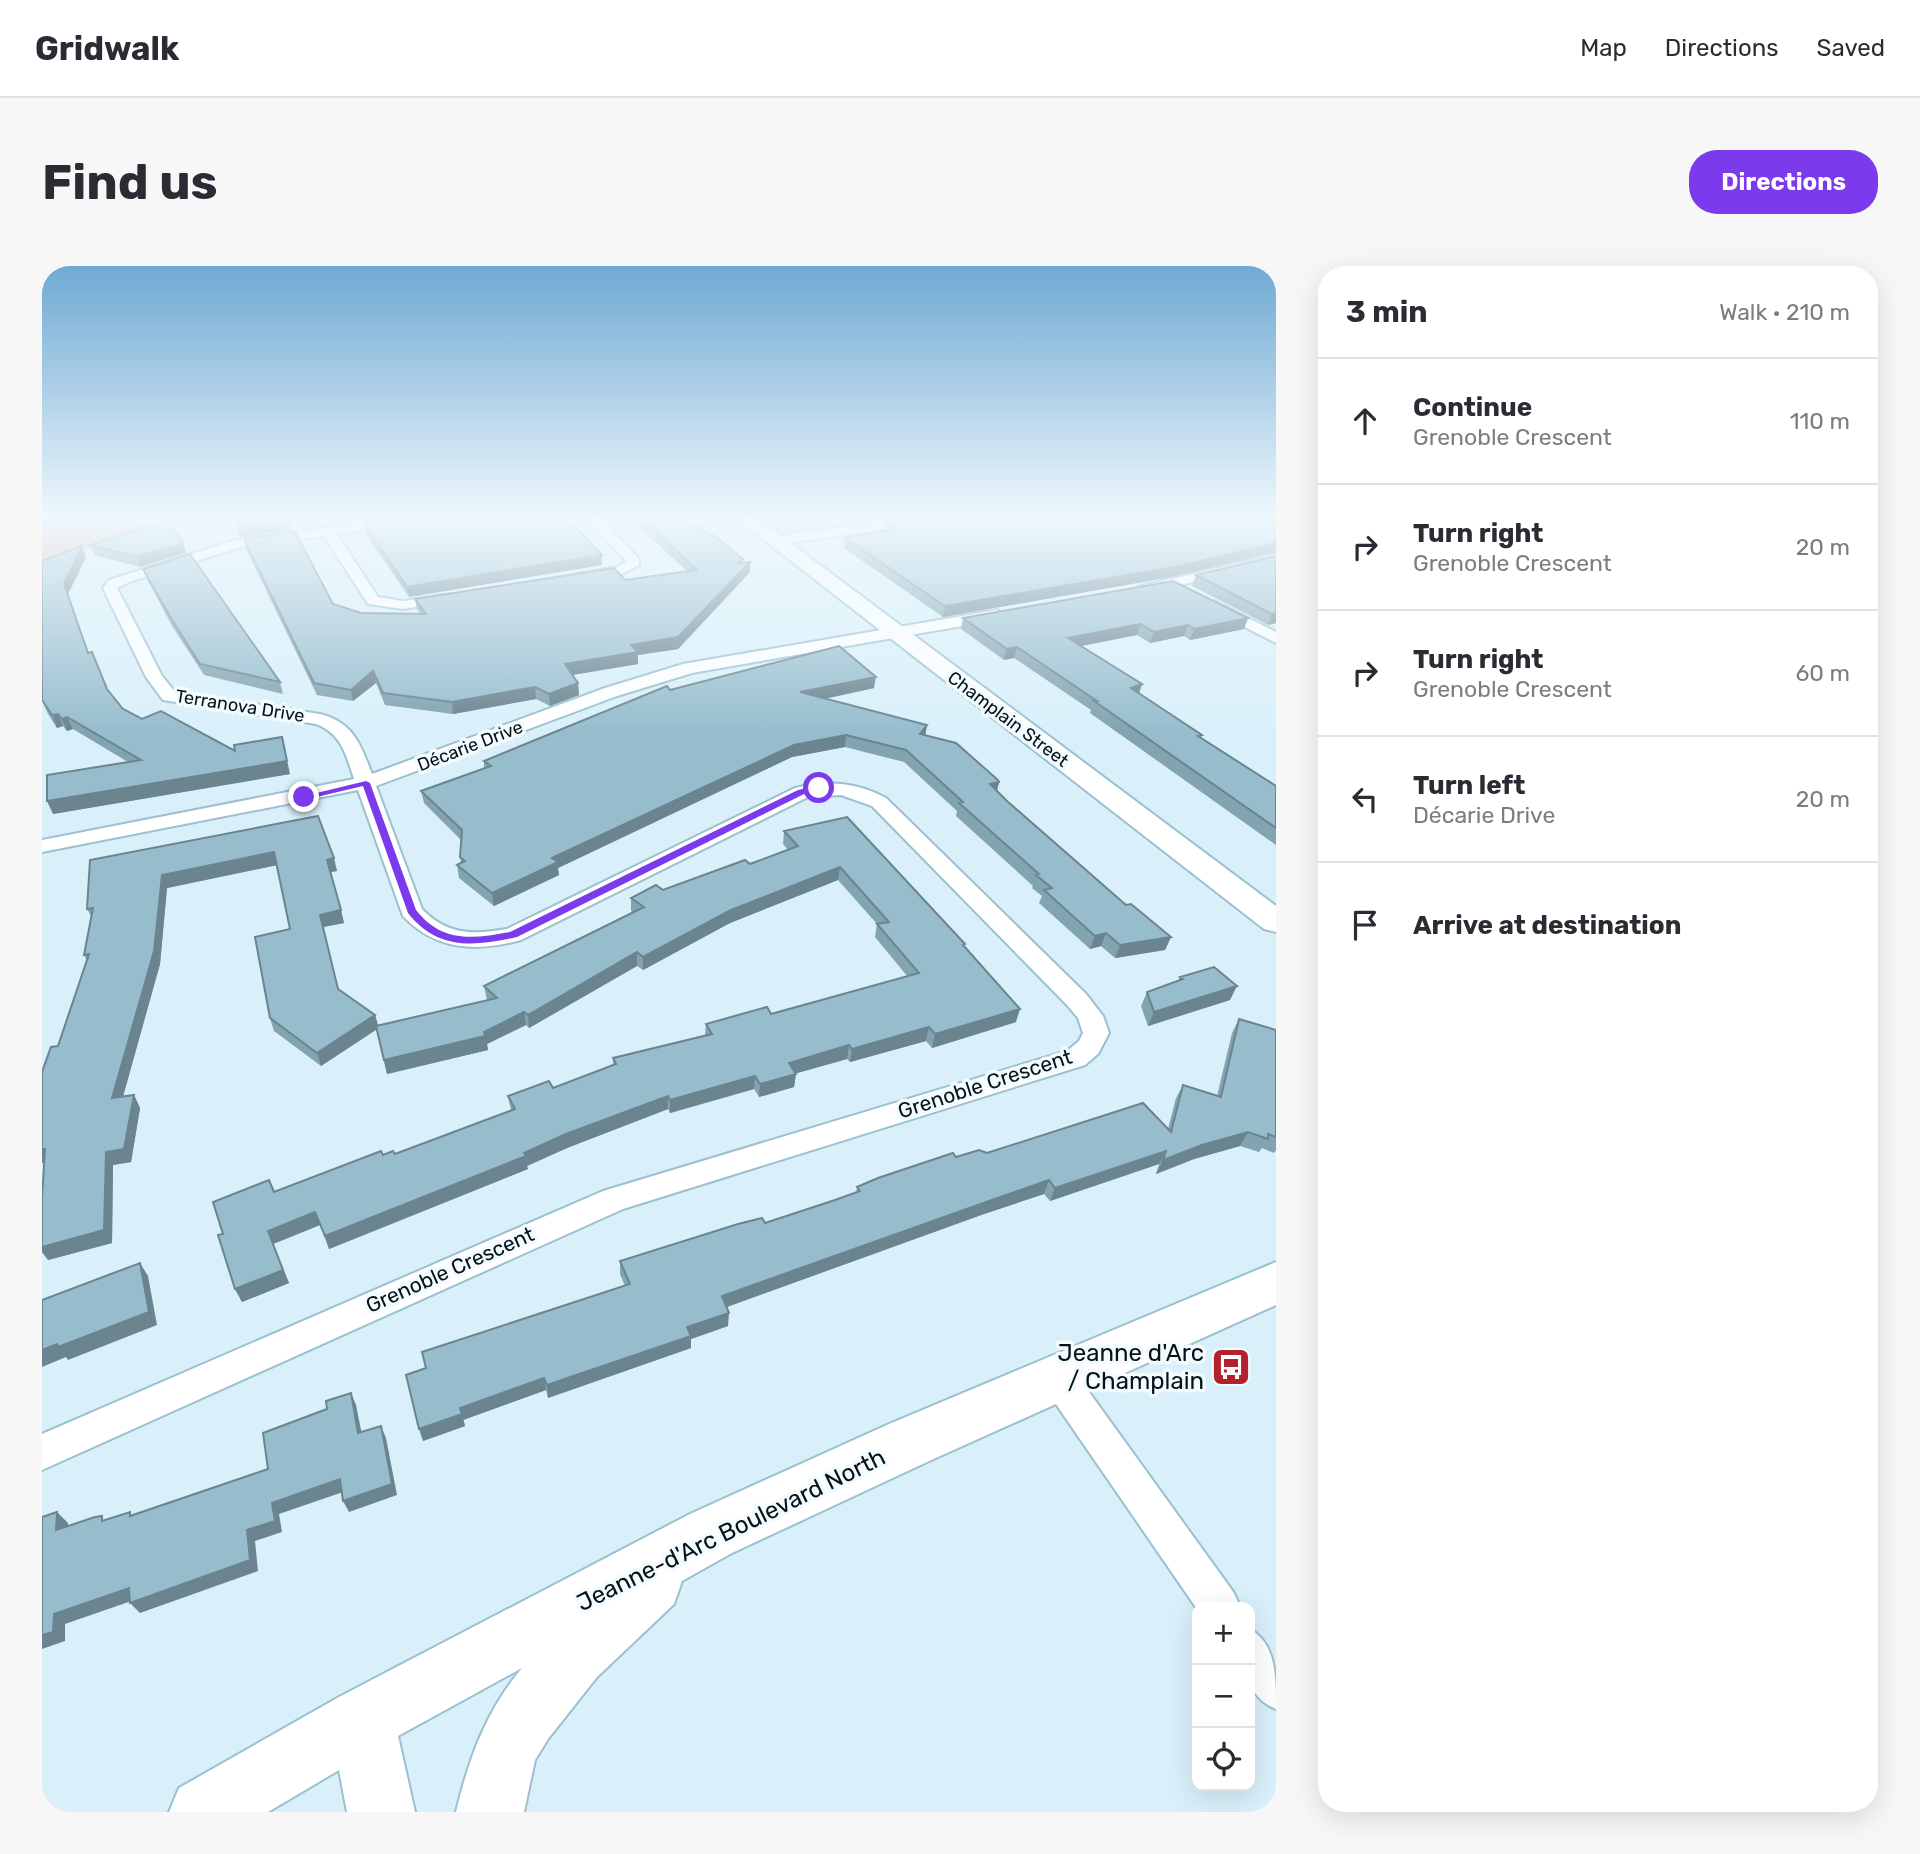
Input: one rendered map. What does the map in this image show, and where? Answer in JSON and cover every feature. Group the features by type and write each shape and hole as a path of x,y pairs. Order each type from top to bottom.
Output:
{"street":[{"name":"Terranova Drive","path":"111,587 153,677 169,696 303,716 335,725 350,740 366,783"},
{"path":"362,587 373,601 403,605 468,595"},
{"name":"Champlain Street","path":"836,587 1276,922"},
{"path":"1120,594 1156,587"},
{"path":"1178,587 1276,638"},
{"name":"Décarie Drive","path":"42,846 366,783 650,679 722,662 1011,613"},
{"name":"Grenoble Crescent","path":"42,1452 590,1209 664,1183 1076,1058 1089,1047 1096,1033 1090,1016 1077,1000 879,802 861,792 839,787 802,792 513,935 480,941 446,938 423,926 411,911 366,783"},
{"name":"Jeanne-d'Arc Boulevard North","path":"203,1812 362,1720 710,1534 908,1443 1276,1283"},
{"path":"1059,1379 1216,1602"},
{"path":"490,1812 510,1741 560,1669 611,1618 710,1534"},
{"path":"1255,1657 1276,1687"},
{"path":"362,1720 381,1812"}],"building":[{"path":"42,587 65,587 88,653 92,652 107,689 123,709 142,719 161,711 235,751 234,745 282,737 287,761 47,801 47,775 141,760 67,717 62,719 58,714 52,715 42,700"},
{"path":"153,587 213,587 280,682 200,664"},
{"path":"267,587 324,587 333,604 361,613 426,614 415,599 491,587 726,587 678,637 631,645 638,652 565,664 578,683 549,694 535,687 452,702 383,693 373,671 351,690 314,683"},
{"path":"917,587 1056,587 945,606"},
{"path":"1138,587 1185,587 1248,618 1194,629 1188,625 1154,632 1140,624 1068,638 1142,684 1131,688 1202,735 1198,736 1276,786 1276,828 1017,647 1007,649 963,618"},
{"path":"1220,587 1276,587 1276,613 1272,614"},
{"path":"839,646 876,677 800,692 927,725 920,734 956,743 998,780 999,782 990,784 1007,801 1126,905 1131,904 1171,937 1120,945 1106,933 1095,936 1044,890 1052,888 1036,875 1039,874 959,803 963,802 906,750 846,735 794,745 552,858 558,862 492,893 457,865 465,861 460,857 462,830 421,791 491,766 484,761 667,686 670,690"},
{"path":"318,816 334,858 327,860 341,910 320,915 338,989 375,1015 317,1053 270,1018 255,937 290,929 274,852 162,875 154,951 112,1098 134,1095 124,1149 106,1152 104,1230 42,1247 45,1149 42,1149 42,1072 51,1047 58,1046 89,954 84,955 93,908 87,909 90,860"},
{"path":"847,817 965,944 963,945 1020,1009 935,1034 929,1027 852,1049 849,1045 789,1063 796,1074 760,1084 755,1076 670,1100 668,1096 566,1134 524,1153 526,1156 325,1236 315,1212 268,1231 283,1270 235,1289 218,1235 223,1234 213,1202 269,1180 274,1192 381,1151 383,1155 393,1151 395,1154 515,1109 508,1096 549,1081 553,1088 616,1064 613,1058 712,1034 706,1024 767,1007 771,1014 919,973 877,924 889,922 840,867 731,910 643,957 637,952 528,1015 524,1012 484,1032 485,1036 384,1060 376,1026 497,998 484,986 644,907 631,898 656,885 663,890 745,860 750,864 798,846 784,831"},
{"path":"1214,967 1237,986 1154,1012 1147,992 1183,979 1180,977"},
{"path":"1239,1019 1276,1030 1276,1137 1268,1134 1268,1139 1248,1132 1163,1160 1166,1151 1055,1188 1049,1180 722,1296 729,1313 687,1327 691,1336 547,1385 544,1378 460,1408 462,1414 419,1429 406,1375 426,1368 422,1352 630,1284 620,1261 738,1224 762,1218 765,1223 860,1191 857,1187 878,1178 953,1153 956,1157 979,1150 987,1153 1143,1103 1171,1132 1183,1085 1221,1097"},
{"path":"140,1263 149,1312 58,1347 57,1344 42,1350 42,1300"},
{"path":"351,1393 358,1433 381,1426 392,1484 343,1501 340,1479 272,1503 275,1521 247,1530 250,1560 130,1603 129,1588 54,1614 53,1632 42,1635 42,1517 57,1512 56,1530 95,1517 102,1516 102,1521 130,1512 130,1516 268,1469 263,1433 327,1409 326,1401"}],"place":[{"name":"Jeanne d'Arc / Champlain","path":"1231,1367"}],"route":[{"path":"304,797 366,783 411,911 423,926 446,938 480,941 513,935 802,792 819,788"}]}
